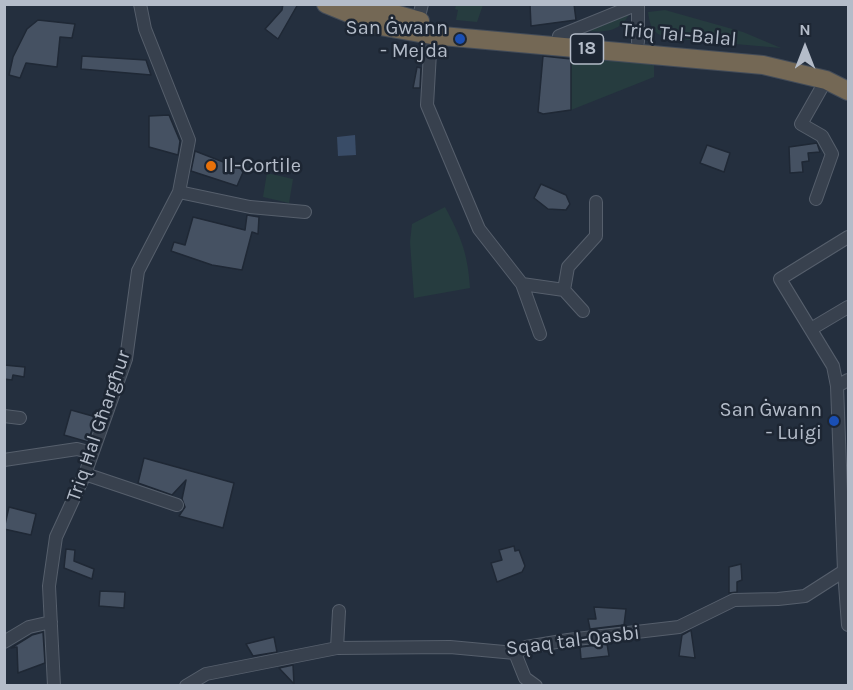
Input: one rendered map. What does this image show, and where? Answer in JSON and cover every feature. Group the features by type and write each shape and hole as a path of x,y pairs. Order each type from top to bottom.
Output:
{"highway":[{"name":"Triq Tal-Balal","path":"326,4 380,26 431,35 763,65 826,80 849,91"},
{"name":"Triq Tal-Balal","path":"358,4 559,36 638,42 803,61 849,77"}],"street":[{"name":"Triq Ħal Għargħur","path":"54,686 49,586 56,537 86,474 126,359 138,271 179,192 189,140 145,29 140,4"},
{"path":"559,36 638,4 638,42"},
{"path":"431,35 427,105 480,229 522,284 540,334"},
{"path":"816,198 831,154 822,136 801,124 826,80"},
{"path":"179,192 250,207 305,212"},
{"path":"564,290 568,267 596,236 596,202"},
{"path":"849,237 780,279 843,383 838,427 844,470 845,564 849,625"},
{"path":"522,284 564,290 583,311"},
{"path":"811,329 849,307"},
{"path":"4,416 20,418"},
{"path":"838,427 849,440"},
{"path":"4,460 77,449 92,453"},
{"path":"86,474 177,505"},
{"name":"Sqaq tal-Qasbi","path":"186,686 206,675 337,648 450,647 516,653 526,646 679,627 734,600 805,596 845,564"},
{"path":"337,648 339,611"},
{"path":"4,642 29,627 51,622"},
{"path":"516,653 525,678 536,686"}],"green space":[{"path":"456,5 483,5 477,22 456,20 458,10 455,9"},
{"path":"665,10 743,32 781,48 666,38 652,28 648,12"},
{"path":"630,13 626,20 611,30 584,31"},
{"path":"584,57 654,63 654,77 571,110 571,60"},
{"path":"267,173 293,179 289,203 263,197"},
{"path":"445,207 463,246 470,288 414,298 410,242 412,224"}],"water":[{"path":"355,135 356,155 338,156 337,137"}],"building":[{"path":"283,4 298,4 278,39 265,29 282,10"},
{"path":"530,4 574,4 576,20 531,26"},
{"path":"38,20 75,24 72,38 60,37 57,67 26,63 20,78 9,75 13,57 27,29"},
{"path":"82,56 146,60 151,75 81,69"},
{"path":"543,56 571,59 571,110 543,114 538,112"},
{"path":"417,67 421,68 420,88 413,88"},
{"path":"169,115 180,141 178,155 149,147 149,116"},
{"path":"817,143 820,152 808,153 809,161 802,162 803,172 790,173 789,147"},
{"path":"707,145 730,153 724,172 700,163"},
{"name":"Il-Cortile","path":"195,151 244,170 237,186 191,171"},
{"path":"541,184 566,195 570,204 566,210 548,209 534,198"},
{"path":"247,215 259,217 258,234 252,232 242,270 212,265 171,251 174,242 185,245 193,217 245,230"},
{"path":"4,365 25,367 24,377 13,375 12,380 4,379"},
{"path":"71,410 96,417 88,442 64,435"},
{"path":"144,458 234,483 223,528 179,516 185,507 182,499 186,480 172,495 138,483"},
{"path":"9,507 36,514 31,535 4,529"},
{"path":"514,546 515,551 519,550 525,566 522,572 497,582 491,563 502,560 499,550"},
{"path":"66,549 75,550 74,561 94,569 92,579 64,568"},
{"path":"741,564 742,580 737,582 737,592 729,593 729,567"},
{"path":"100,591 125,592 124,608 99,606"},
{"path":"594,607 626,609 624,625 590,629 588,619 596,619"},
{"path":"691,630 695,658 679,656 682,635"},
{"path":"43,632 45,663 18,673 17,647 11,648 32,635"},
{"path":"274,637 277,652 253,656 246,644"},
{"path":"607,644 609,656 581,659 580,647"},
{"path":"293,665 294,684 279,668"}],"place":[{"name":"San Ġwann - Mejda","path":"460,39"},
{"name":"Il-Cortile","path":"211,166"},
{"name":"San Ġwann - Luigi","path":"834,421"}]}
